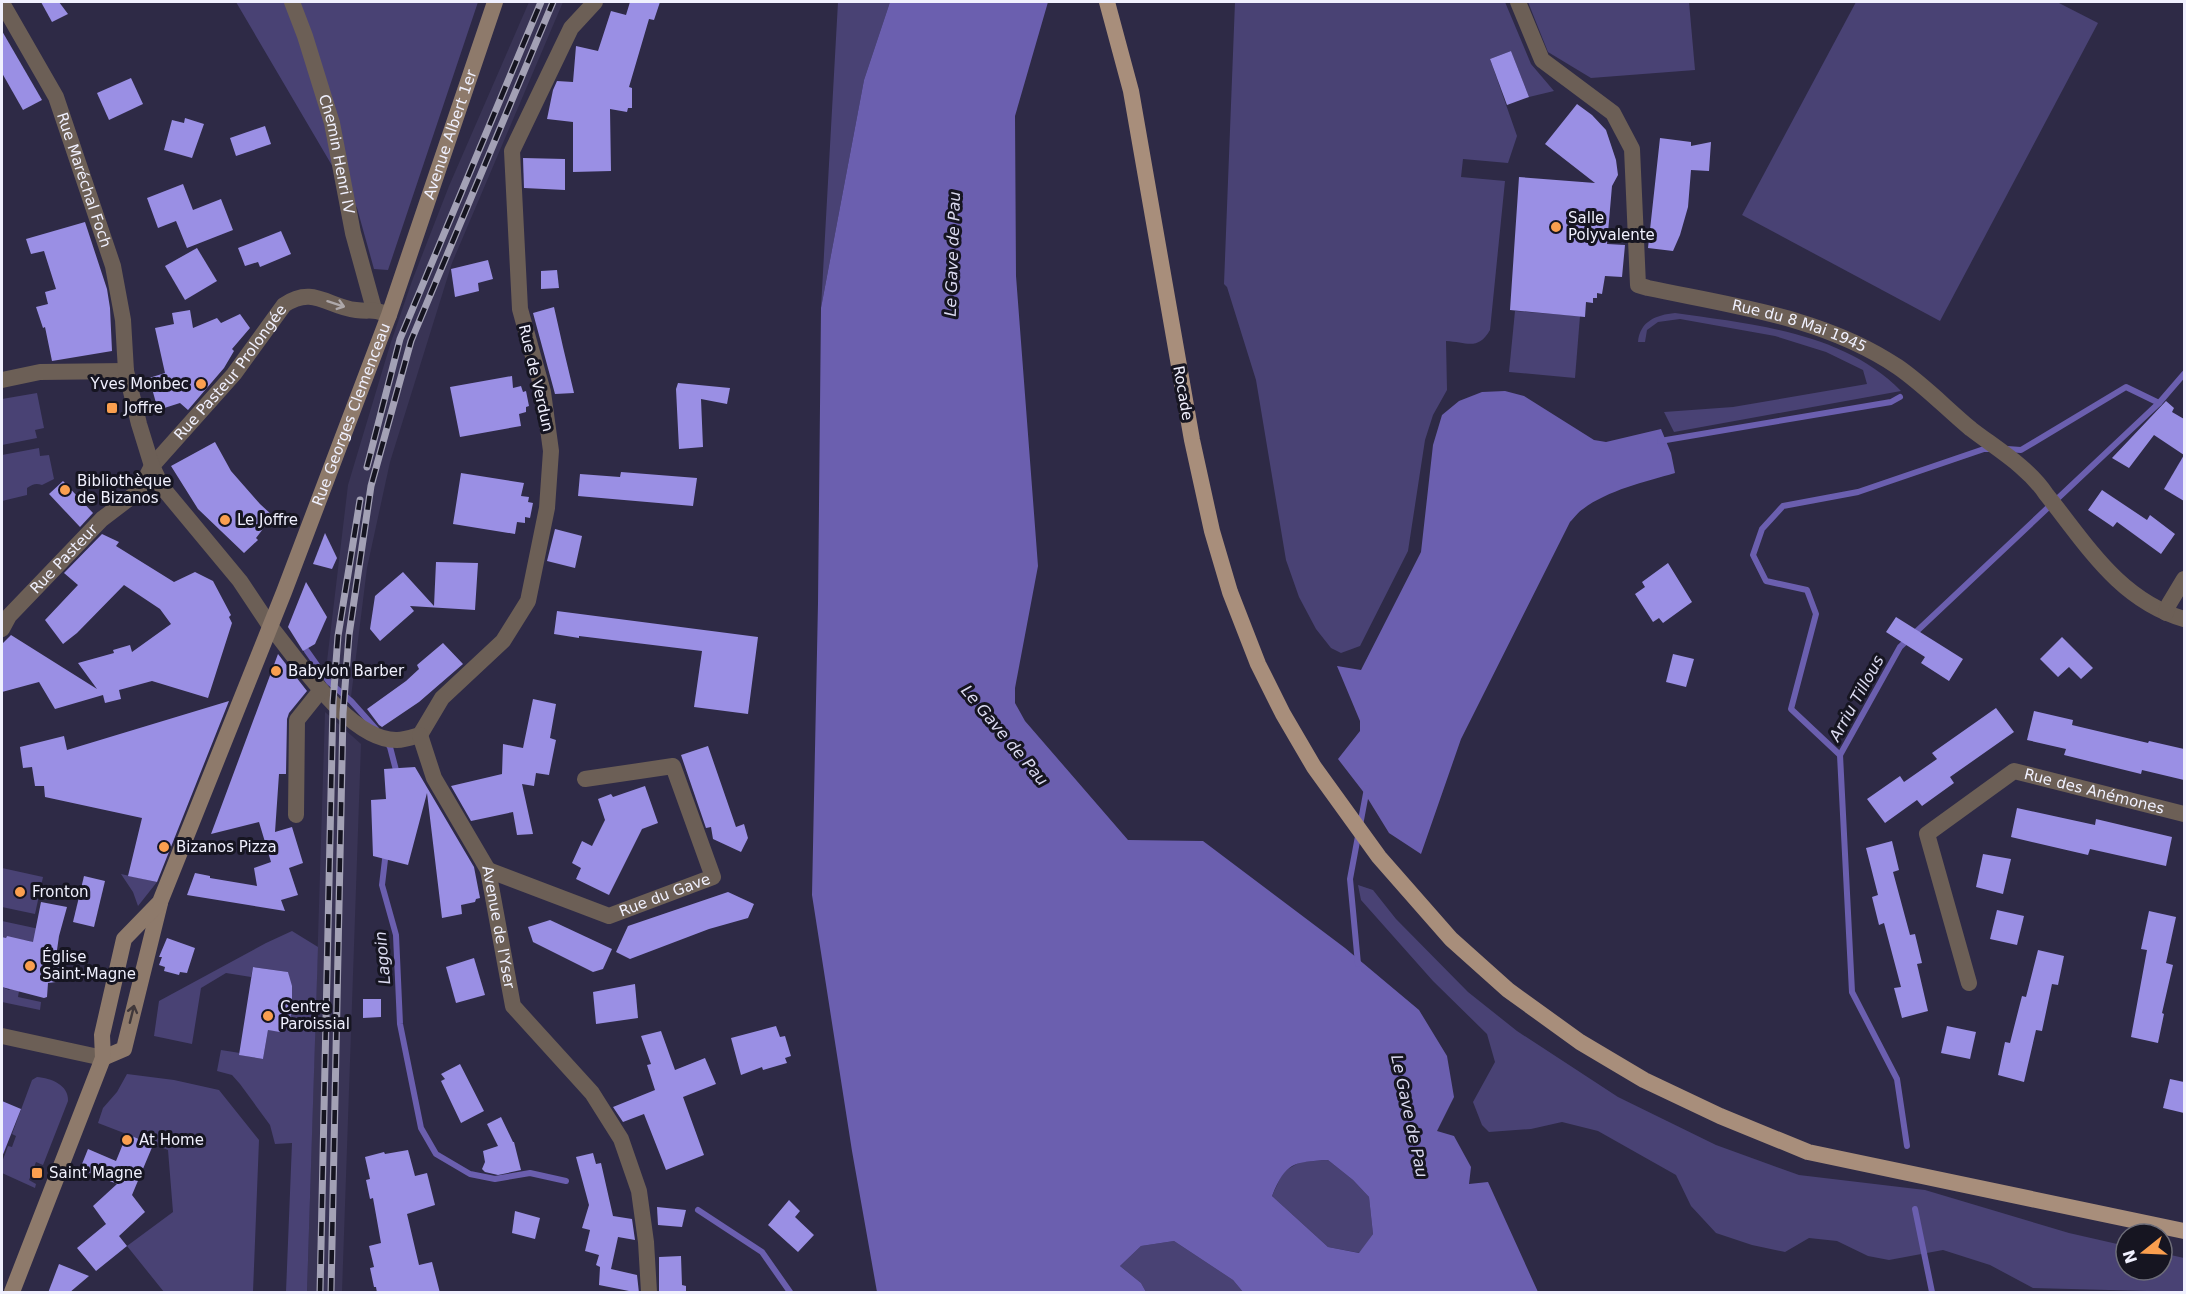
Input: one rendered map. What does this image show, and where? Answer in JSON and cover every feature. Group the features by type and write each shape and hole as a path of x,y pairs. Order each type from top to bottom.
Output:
{"main road":[{"name":"Avenue Albert 1er","path":"405,268 495,2"},
{"name":"Rocade","path":"1107,2 1131,91 1190,429 1212,531 1230,592 1258,664 1283,714 1314,767 1379,857 1451,939 1508,990 1580,1042 1626,1069 1720,1116 1808,1152 2184,1231"},
{"name":"Rue Georges Clemenceau","path":"160,902 270,626 381,312 405,268"},
{"path":"12,1293 103,1058 102,1035 124,939 160,902"},
{"path":"103,1058 124,1048 160,902"}],"street":[{"name":"Chemin Henri IV","path":"292,2 332,123 353,233 381,312"},
{"name":"Rue de Verdun","path":"420,735 442,699 503,641 528,601 547,508 551,451 543,392 520,309 512,151 571,28 596,2"},
{"name":"Rue du 8 Mai 1945","path":"1518,2 1542,60 1613,113 1632,149 1638,285 1785,317 1841,335 1899,367 2037,482 2115,579 2139,599 2166,613 2184,619"},
{"name":"Rue Maréchal Foch","path":"2,3 56,97 113,266 123,320 126,371 152,466 162,487 240,581 270,626"},
{"name":"Rue Pasteur Prolongée","path":"152,466 234,374 284,305 303,296 314,297 356,310 381,312"},
{"path":"2,380 40,372 126,371"},
{"name":"Rue Pasteur","path":"2,629 9,616 102,519 139,491 152,466"},
{"path":"2166,613 2184,579"},
{"path":"270,626 321,690 343,713 368,733 397,740 420,735"},
{"path":"296,815 297,720 321,690"},
{"name":"Avenue de l'Yser","path":"420,735 434,778 488,870 513,1006 592,1093 621,1139 639,1191 646,1242 648,1293"},
{"name":"Rue du Gave","path":"488,870 609,916 714,877 673,766 585,779"},
{"name":"Rue des Anémones","path":"1969,983 1927,834 2014,771 2184,814"},
{"path":"2,1036 103,1058"}],"shaded area":[{"path":"236,2 478,2 388,270 374,269 357,208"},
{"path":"529,2 563,2 452,263 390,462 367,568 351,697 325,678 348,485 390,345 412,281 449,186"},
{"path":"838,2 890,2 864,80 821,308"},
{"path":"1235,2 1505,2 1531,64 1554,91 1529,97 1511,51 1490,59 1517,136 1508,163 1463,159 1461,177 1505,181 1490,330 1486,337 1476,343 1446,341 1447,390 1433,415 1425,440 1408,551 1360,646 1341,653 1331,648 1316,629 1299,597 1286,560 1256,380 1227,287 1224,284"},
{"path":"1528,2 1689,2 1695,70 1591,78 1548,52"},
{"path":"1856,2 2057,2 2098,23 1940,321 1742,215"},
{"path":"1515,311 1580,316 1575,378 1509,372"},
{"path":"1675,313 1765,327 1824,343 1852,355 1878,371 1901,391 1674,432 1664,412 1733,407 1867,384 1863,370 1826,352 1775,336 1680,319 1658,322 1647,330 1645,342 1638,342 1642,329 1650,320 1661,315"},
{"path":"37,393 44,428 35,430 37,438 2,445 2,399"},
{"path":"39,448 40,456 49,455 54,479 42,485 36,484 27,488 27,495 2,501 2,455"},
{"path":"325,712 361,744 342,1292 307,1292"},
{"name":"Fronton","path":"2,868 43,877 35,914 2,907"},
{"path":"121,874 157,882 138,906 133,892"},
{"path":"1358,885 1373,890 1396,919 1468,992 1517,1031 1618,1097 1716,1145 1799,1175 1925,1190 2069,1233 2114,1243 2114,1282 2174,1282 2174,1256 2184,1258 2184,1292 2033,1288 1990,1265 1943,1250 1889,1260 1868,1256 1837,1241 1809,1238 1785,1252 1752,1245 1716,1233 1691,1206 1676,1175 1598,1131 1562,1122 1531,1129 1489,1132 1482,1125 1473,1102 1495,1062 1487,1034 1433,981 1361,900"},
{"path":"2,921 58,933 32,944 30,941 2,937"},
{"path":"292,931 318,947 307,1292 286,1292 292,1143 275,1144 270,1125 240,1084 232,1075 217,1071 221,1050 263,1059 268,1030 280,1031 282,1018 290,1019 292,997 288,972 253,967 251,977 226,973 201,988 192,1044 154,1036 159,1001"},
{"path":"2,987 19,991 18,997 41,1002 40,1010 2,1002"},
{"path":"127,1074 174,1080 219,1090 259,1140 253,1292 164,1292 127,1246 173,1212 168,1150 98,1123 103,1108 117,1092"},
{"path":"37,1077 58,1083 66,1091 68,1101 43,1165 36,1162 29,1180 36,1184 35,1188 2,1173 2,1162 8,1146 12,1147 16,1136 12,1134 32,1080"},
{"path":"1328,1160 1353,1180 1369,1197 1373,1234 1360,1253 1328,1247 1272,1196 1283,1172 1300,1162"},
{"path":"1174,1241 1233,1280 1243,1292 1146,1292 1141,1283 1120,1266 1141,1246"}],"water":[{"name":"Le Gave de Pau","path":"890,2 1048,2 1015,116 1016,276 1038,566 1015,688 1015,703 1025,721 1128,840 1203,841 1345,948 1419,1010 1447,1056 1454,1097 1437,1131 1454,1136 1471,1167 1469,1184 1488,1182 1538,1292 1243,1292 1233,1280 1174,1241 1141,1246 1120,1266 1141,1283 1146,1292 877,1292 852,1151 812,895 821,308 864,80","holes":["1328,1160 1353,1180 1369,1197 1373,1234 1359,1253 1328,1247 1272,1196 1282,1176 1292,1166 1299,1163"]},
{"path":"1505,391 1524,396 1594,440 1606,442 1661,429 1671,453 1675,473 1627,487 1593,502 1581,510 1570,522 1461,739 1421,854 1389,833 1365,794 1338,759 1360,731 1360,721 1337,666 1361,670 1421,552 1433,445 1442,415 1459,401 1482,392"}],"building":[{"path":"41,2 59,2 68,14 52,22"},
{"path":"630,2 660,2 654,20 649,19 629,87 632,88 632,108 628,108 627,112 610,109 611,171 573,172 573,122 547,119 553,90 557,81 573,82 576,46 598,51 611,11 626,15"},
{"path":"2,31 42,100 23,110 2,73"},
{"path":"1511,51 1529,97 1507,105 1490,59"},
{"path":"131,78 143,104 109,120 97,93"},
{"path":"1577,104 1592,115 1606,130 1616,160 1618,175 1612,186 1607,244 1625,245 1622,277 1605,276 1602,294 1597,293 1597,298 1593,298 1593,303 1586,302 1585,317 1510,310 1519,177 1595,183 1545,144"},
{"path":"185,118 204,124 192,158 164,150 172,120 184,123"},
{"path":"265,126 271,144 236,156 230,138"},
{"path":"1660,138 1691,142 1691,146 1711,142 1709,171 1691,170 1688,207 1673,251 1648,248"},
{"path":"523,158 565,159 565,190 524,188"},
{"path":"183,184 193,210 221,199 233,230 187,248 176,221 158,228 147,198"},
{"path":"85,222 107,289 112,351 52,361 45,327 43,328 36,307 48,304 45,292 56,289 44,251 31,254 26,239"},
{"path":"281,231 291,254 260,267 258,262 245,266 238,248"},
{"path":"197,248 217,281 185,300 165,266"},
{"path":"488,260 493,279 478,283 479,291 455,297 451,269"},
{"path":"557,270 559,288 541,289 541,271"},
{"path":"554,307 574,393 555,394 533,313"},
{"path":"190,310 193,328 217,318 221,323 240,314 250,328 232,349 234,351 224,368 188,410 180,403 158,410 149,378 165,373 155,328 174,324 172,313"},
{"path":"512,376 513,388 521,386 523,392 526,391 529,406 526,407 526,412 519,414 521,426 460,437 450,387"},
{"path":"678,383 730,388 727,404 701,399 703,447 679,449 676,389"},
{"path":"2166,401 2174,408 2172,412 2184,419 2184,455 2154,435 2129,468 2112,458"},
{"path":"215,442 231,471 273,516 256,538 258,540 244,553 198,509 171,466"},
{"path":"2184,455 2184,501 2164,489"},
{"path":"621,472 697,478 693,506 578,496 580,474 620,477"},
{"path":"461,473 524,483 521,496 529,497 528,502 533,503 530,518 525,517 525,523 517,522 515,534 453,524"},
{"path":"63,481 93,513 80,527 49,494"},
{"path":"2102,490 2147,520 2150,515 2175,534 2161,554 2117,522 2113,527 2088,510"},
{"path":"555,529 582,536 575,568 547,561"},
{"path":"325,533 337,558 332,569 313,564"},
{"path":"102,534 119,542 116,546 174,582 195,572 213,581 231,615 229,617 232,623 208,698 152,681 119,690 121,699 105,703 103,695 55,709 39,682 2,692 2,644 11,635 97,689 78,663 114,653 113,650 130,645 132,652 171,624 160,609 124,585 77,633 63,644 45,620 78,585 64,573"},
{"path":"436,562 478,563 475,610 410,606 414,611 380,641 370,629 375,596 403,572 434,606"},
{"path":"1668,563 1692,602 1663,623 1659,618 1653,622 1635,594 1645,587 1642,582"},
{"path":"306,582 327,617 315,644 303,651 288,627"},
{"path":"557,611 758,637 748,714 694,707 702,651 554,634"},
{"path":"1896,617 1963,659 1949,681 1921,663 1925,657 1886,632"},
{"path":"2062,637 2093,668 2081,679 2069,667 2058,677 2040,659"},
{"path":"443,643 463,664 419,702 382,727 379,725 367,709 406,681 419,669 417,665"},
{"path":"278,654 307,691 289,713 287,719 286,774 279,774 275,832 292,827 303,863 289,868 298,895 281,900 285,911 187,895 195,873 210,876 210,878 257,886 254,868 271,862 259,822 211,834"},
{"path":"1673,654 1694,659 1686,687 1666,682"},
{"path":"533,699 556,704 550,738 556,740 549,775 536,773 534,786 522,784 533,834 517,835 513,812 471,821 451,786 502,774 503,744 523,748"},
{"path":"229,701 157,882 128,876 142,818 45,797 44,786 35,786 32,767 23,768 20,747 64,736 67,750"},
{"path":"1996,708 2014,732 1950,777 1954,783 1922,806 1917,800 1885,823 1867,799 1900,776 1904,782 1937,759 1932,753"},
{"path":"2034,711 2073,720 2072,725 2184,749 2184,780 2142,770 2141,774 2064,755 2066,749 2027,740"},
{"path":"708,746 736,827 744,824 748,838 741,852 713,839 711,827 706,828 681,755"},
{"path":"415,767 474,867 480,898 475,902 461,905 462,914 442,918 427,793 408,865 373,856 371,800 386,799 384,769"},
{"path":"645,786 658,823 642,829 609,895 576,879 581,868 572,863 582,841 592,846 605,820 598,799 611,794 613,797"},
{"path":"2017,808 2095,825 2096,819 2172,837 2166,866 2090,849 2088,855 2011,837"},
{"path":"1892,841 1899,870 1893,872 1910,935 1915,934 1922,963 1917,964 1928,1011 1902,1018 1894,988 1901,987 1884,923 1879,925 1872,897 1878,895 1866,848"},
{"path":"1983,854 2011,859 2003,894 1976,887"},
{"path":"84,876 105,881 94,927 73,922"},
{"path":"728,892 754,904 748,918 709,929 630,959 616,952 628,926"},
{"name":"Église Saint-Magne","path":"41,902 67,907 59,936 55,964 59,964 60,968 56,982 48,983 47,997 44,998 2,987 2,937 33,942"},
{"path":"1997,910 2024,916 2017,945 1990,939"},
{"path":"2149,911 2176,917 2166,963 2173,965 2158,1043 2131,1037 2147,950 2141,949"},
{"path":"550,920 612,949 603,969 593,972 533,942 528,927"},
{"path":"167,938 195,948 187,973 180,972 179,975 164,971 165,967 159,965 162,957 159,957"},
{"path":"2038,950 2064,956 2058,985 2052,984 2042,1031 2036,1030 2024,1082 1998,1075 2005,1042 2010,1043 2022,996 2026,997"},
{"path":"474,958 485,995 456,1003 446,967"},
{"name":"Centre Paroissial","path":"253,967 288,972 292,986 290,1020 282,1018 280,1032 268,1030 263,1059 239,1055"},
{"path":"635,984 638,1018 596,1024 593,992"},
{"path":"363,999 381,999 381,1017 363,1018"},
{"path":"776,1026 780,1037 785,1036 791,1056 785,1058 787,1063 763,1070 762,1067 741,1075 731,1038"},
{"path":"1947,1026 1976,1032 1970,1059 1941,1053"},
{"path":"661,1031 675,1070 705,1058 716,1084 683,1097 704,1155 666,1170 644,1114 623,1122 613,1107 655,1090 647,1065 651,1064 641,1036"},
{"path":"460,1064 484,1111 461,1123 441,1081 445,1079 441,1074"},
{"path":"2170,1079 2184,1082 2184,1113 2163,1108"},
{"path":"2,1101 21,1109 2,1157"},
{"path":"501,1117 514,1142 521,1170 498,1175 482,1169 485,1162 483,1151 498,1146 487,1124"},
{"path":"127,1134 153,1145 132,1195 145,1212 119,1236 127,1246 96,1271 77,1248 106,1224 93,1206 117,1184 80,1169 88,1149 116,1161"},
{"path":"408,1150 415,1176 427,1173 435,1205 407,1214 419,1265 432,1262 440,1293 377,1293 374,1287 370,1268 374,1267 369,1246 381,1243 373,1198 370,1199 366,1180 370,1179 365,1157 384,1152 385,1154"},
{"path":"593,1153 596,1164 601,1163 613,1216 632,1219 635,1240 618,1237 611,1269 637,1275 639,1293 599,1285 600,1267 596,1265 599,1255 585,1251 590,1230 582,1228 589,1205 576,1157"},
{"path":"789,1200 800,1211 795,1217 814,1235 798,1252 768,1225"},
{"path":"657,1207 686,1210 682,1227 658,1225"},
{"path":"515,1211 540,1218 535,1239 512,1233"},
{"path":"681,1256 682,1285 686,1286 686,1293 659,1293 659,1257"},
{"path":"59,1264 89,1276 69,1293 48,1293"}],"waterway":[{"name":"Arriu Tillous","path":"1907,1146 1897,1079 1852,992 1840,755 1900,647 2159,403 2184,374"},
{"path":"2007,449 2021,450 2126,387 2159,403"},
{"path":"1660,441 1891,402 1900,397"},
{"path":"1840,755 1791,709 1816,614 1807,590 1766,581 1753,555 1762,529 1783,506 1858,492 1984,449 1991,449"},
{"name":"Lagoin","path":"307,651 329,682 351,701 376,729"},
{"name":"Lagoin","path":"386,741 390,747 397,774"},
{"path":"1358,964 1350,879 1367,788"},
{"name":"Lagoin","path":"386,851 382,885 396,935 400,1024 421,1128 436,1154 470,1174 495,1179 530,1173 566,1181"},
{"name":"Arriu Tillous","path":"1915,1209 1932,1292"},
{"name":"Lagoin","path":"698,1210 762,1252 790,1292"}],"railway":[{"path":"367,467 400,339 541,2"},
{"path":"331,1292 343,713 349,635 371,486 411,341 553,2"},
{"path":"320,1292 333,702 338,636 360,500"}],"place":[{"name":"Salle Polyvalente","path":"1556,227"},
{"name":"Yves Monbec","path":"201,384"},
{"name":"Joffre","path":"112,408"},
{"name":"Bibliothèque de Bizanos","path":"65,490"},
{"name":"Le Joffre","path":"225,520"},
{"name":"Babylon Barber","path":"276,671"},
{"name":"Bizanos Pizza","path":"164,847"},
{"name":"Fronton","path":"20,892"},
{"name":"Église Saint-Magne","path":"30,966"},
{"name":"Centre Paroissial","path":"268,1016"},
{"name":"At Home","path":"127,1140"},
{"name":"Saint Magne","path":"37,1173"}]}
